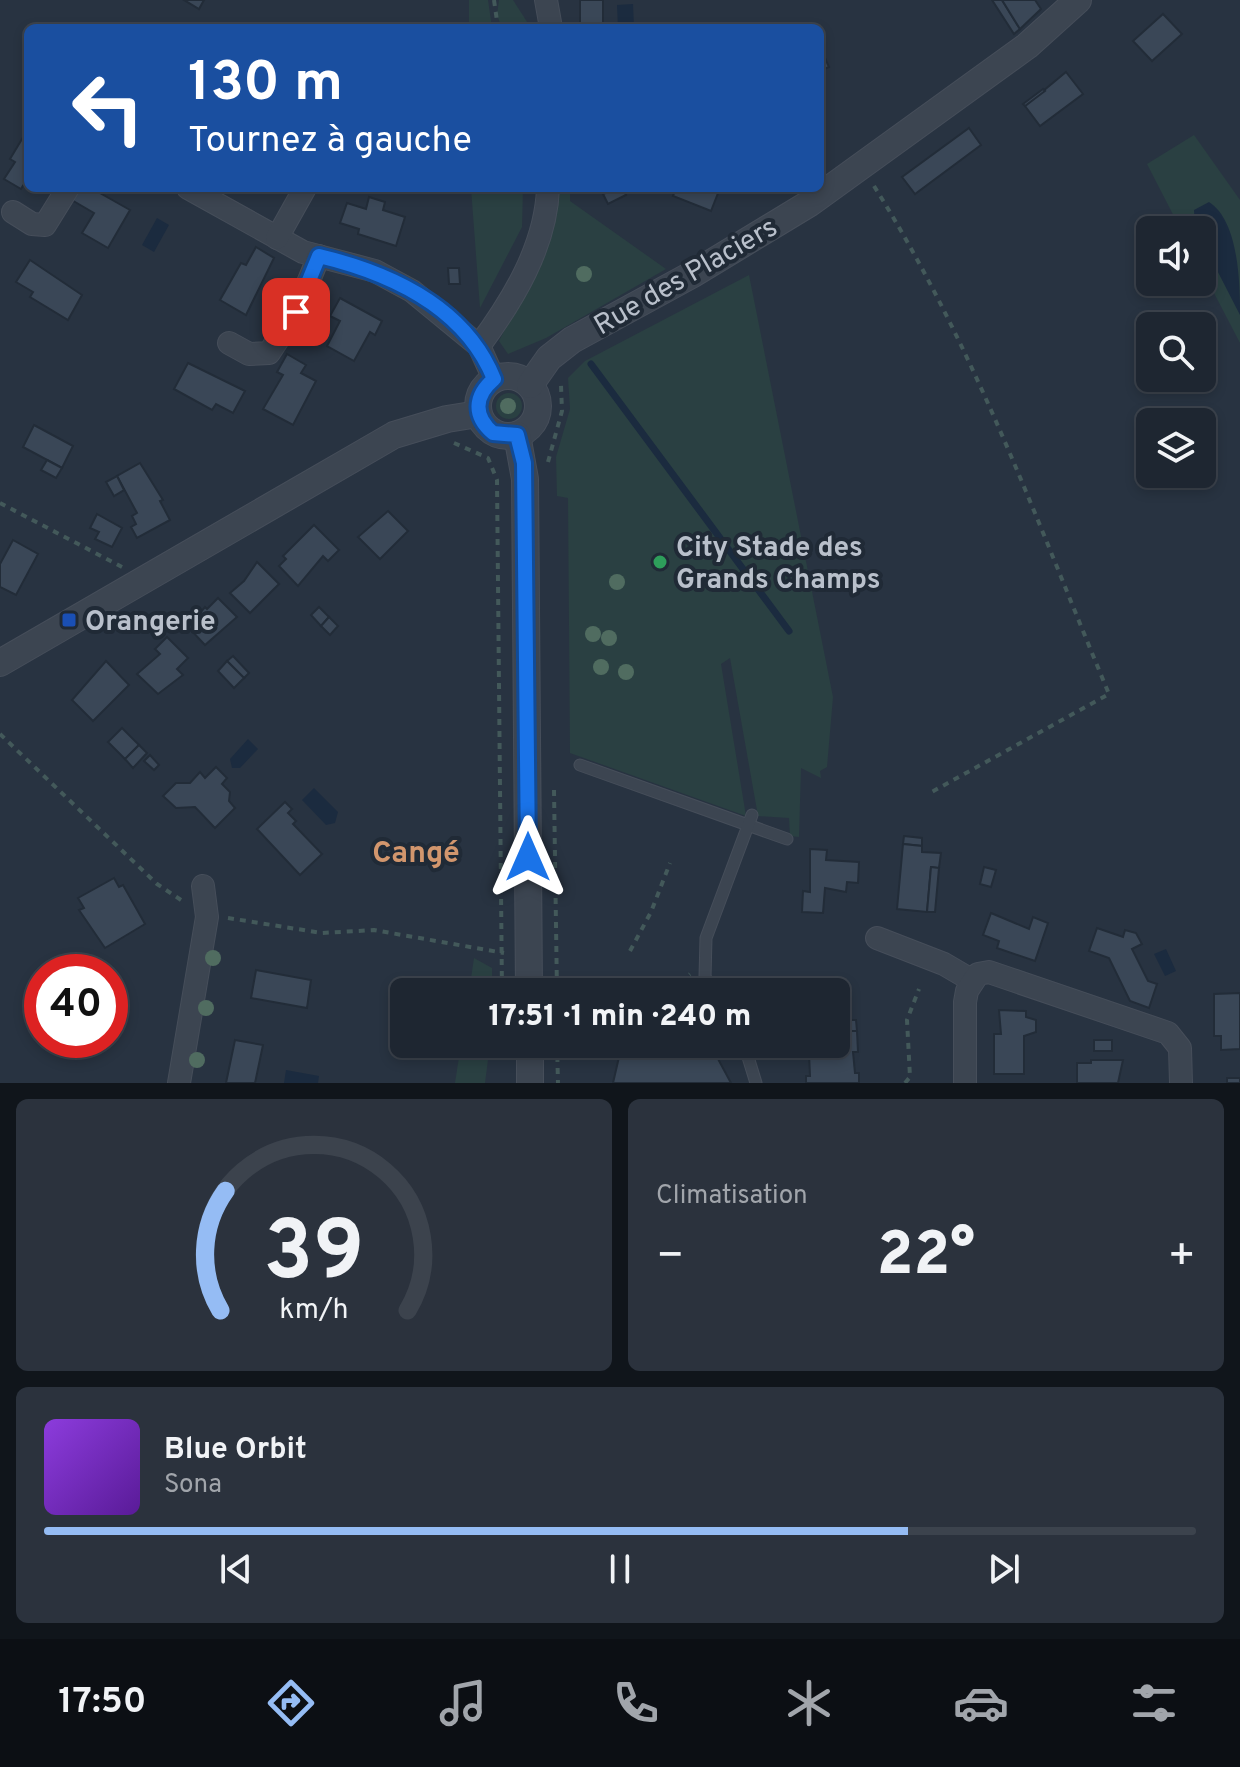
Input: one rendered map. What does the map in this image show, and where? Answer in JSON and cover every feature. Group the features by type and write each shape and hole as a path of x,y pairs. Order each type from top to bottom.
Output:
{"street":[{"path":"546,0 550,24"},
{"name":"Rue des Placiers","path":"824,191 1027,46 1078,0"},
{"path":"13,212 32,224 45,225 66,192"},
{"path":"195,192 277,238 319,256 394,280 432,304 479,346 494,379"},
{"path":"277,238 303,192"},
{"path":"479,346 539,243 547,216 548,192"},
{"name":"Rue des Placiers","path":"530,385 545,363 594,326 706,267 823,192"},
{"path":"229,343 249,354 269,353 296,312 319,256"},
{"path":"513,376 530,385 538,403 533,423 517,435 493,433 478,414 478,400 484,388 494,379 513,376"},
{"path":"0,663 394,435 447,419 478,414"},
{"path":"517,435 525,479 529,978"},
{"path":"179,1083 207,917 203,886"},
{"path":"877,938 944,964 973,981"},
{"path":"965,1083 965,1002 978,974 989,972 1168,1033 1180,1048 1181,1083"},
{"path":"530,1058 530,1083"}],"lane":[{"path":"580,765 787,839"},
{"path":"706,978 706,938 752,815"},
{"path":"748,1058 756,1083"}],"path":[{"path":"494,0 497,24"},
{"path":"862,167 922,266 989,404 1109,694 928,794"},
{"path":"545,363 562,387 562,411 548,469"},
{"path":"447,419 452,442 488,458 497,480 502,978"},
{"path":"0,503 125,568 136,583"},
{"path":"0,734 157,884 207,917 322,933 374,930 501,953"},
{"path":"554,778 557,978"},
{"path":"630,951 651,912 670,863"},
{"path":"908,1082 907,1020 919,989"},
{"path":"557,1058 558,1083"}],"green space":[{"path":"469,0 488,0 491,24 469,24"},
{"path":"499,0 513,0 528,24 500,24 497,15"},
{"path":"1194,135 1240,200 1240,343 1216,296 1216,216 1174,216 1147,164"},
{"path":"471,192 523,192 522,227 480,308"},
{"path":"554,192 570,192 570,201 666,269 546,338 508,354 499,341 551,238"},
{"path":"749,275 833,697 827,767 820,771 821,778 801,768 799,837 790,836 789,818 758,816 730,658 721,664 746,816 570,753 568,498 557,496 556,457 570,409 568,378 585,361"},
{"path":"509,393 518,397 522,406 518,415 509,419 500,415 496,406 500,397"},
{"path":"474,958 492,968 492,978 471,978"},
{"path":"459,1058 488,1058 485,1083 455,1083"}],"water":[{"path":"633,4 634,24 618,24 617,5"},
{"path":"1209,202 1226,223 1236,254 1240,315 1216,268 1216,216 1194,216 1194,210"},
{"path":"157,218 169,225 154,252 142,245"},
{"path":"248,739 258,749 240,768 232,768 230,759"},
{"path":"314,788 338,812 335,823 326,825 302,800"},
{"path":"1166,949 1176,971 1165,976 1154,954"},
{"path":"286,1070 319,1076 318,1083 284,1083"}],"building":[{"path":"184,0 204,0 199,9"},
{"path":"580,0 603,0 603,24 580,24"},
{"path":"992,0 1002,0 1020,29 1014,34"},
{"path":"1002,0 1035,0 1041,9 1020,29"},
{"path":"1163,14 1182,34 1152,61 1133,41"},
{"path":"1066,72 1083,94 1040,126 1025,106"},
{"path":"1043,89 1045,91 1025,106 1023,104"},
{"path":"969,128 981,145 915,194 902,177"},
{"path":"24,136 24,184 21,189 4,179 15,162 10,159"},
{"path":"74,192 98,192 130,210 108,248 82,233 94,213 70,199"},
{"path":"625,192 626,195 608,204 603,194"},
{"path":"674,192 718,192 711,211 673,196"},
{"path":"369,197 385,202 383,210 405,217 396,246 358,234 359,229 340,223 347,203 366,209"},
{"path":"256,247 274,258 246,315 220,300 241,263 246,265"},
{"path":"30,260 82,295 68,320 30,297 33,292 16,282"},
{"path":"448,268 459,268 460,284 449,284"},
{"path":"340,298 382,321 375,335 370,332 354,361 327,346 340,321 330,316"},
{"path":"287,354 306,365 301,373 316,381 293,425 263,409 283,375 277,372"},
{"path":"188,363 245,391 233,413 216,404 212,410 174,389"},
{"path":"34,425 73,446 62,468 23,447"},
{"path":"47,460 62,468 56,478 41,470"},
{"path":"140,463 163,500 160,501 170,520 137,538 131,527 136,524 132,516 137,513 117,476"},
{"path":"117,476 124,490 114,496 106,482"},
{"path":"388,511 408,531 380,559 358,537"},
{"path":"97,514 122,528 112,547 95,539 99,532 90,528"},
{"path":"314,525 339,550 328,561 323,556 298,586 279,566 286,559 283,556"},
{"path":"13,540 38,554 16,595 0,587 0,564"},
{"path":"257,562 279,584 250,613 230,593 244,581"},
{"path":"218,598 237,617 205,645 188,627 205,607 207,609"},
{"path":"319,607 329,617 321,626 311,615"},
{"path":"329,617 338,626 330,635 321,626"},
{"path":"167,637 188,658 177,669 183,675 158,694 137,674 160,654 155,649"},
{"path":"233,656 249,673 244,678 227,661"},
{"path":"106,661 129,685 93,721 72,700"},
{"path":"227,661 244,678 234,688 218,671"},
{"path":"122,728 139,745 125,759 108,742"},
{"path":"139,745 147,753 133,768 125,759"},
{"path":"150,755 159,765 154,770 144,761"},
{"path":"216,767 227,778 222,784 230,792 229,801 235,808 215,828 195,807 176,808 163,796 176,783 190,783 200,772 205,778"},
{"path":"285,802 292,809 288,813 296,821 293,824 322,854 300,875 257,829"},
{"path":"904,836 922,838 922,846 903,844"},
{"path":"903,844 922,846 922,852 941,853 939,868 931,867 927,912 897,909"},
{"path":"810,849 827,850 826,860 859,862 858,883 847,882 846,892 825,888 823,913 802,912 803,891 810,892"},
{"path":"931,867 939,868 935,912 927,912"},
{"path":"984,867 996,870 991,887 980,884"},
{"path":"114,878 119,887 123,885 145,924 105,948 79,910 84,908 78,898"},
{"path":"991,913 1029,929 1033,917 1048,923 1035,961 997,948 999,941 983,935"},
{"path":"1097,928 1123,937 1125,930 1136,933 1142,944 1132,949 1148,981 1157,984 1149,1008 1130,1001 1109,958 1089,951"},
{"path":"256,970 311,980 307,1008 251,998"},
{"path":"1240,993 1240,1049 1221,1050 1221,1036 1214,1036 1214,994"},
{"path":"999,1010 1026,1011 1026,1017 1036,1020 1036,1032 1024,1036 1024,1074 994,1074 994,1034 1001,1034"},
{"path":"850,1020 856,1020 857,1031 850,1031"},
{"path":"850,1031 857,1031 858,1052 853,1052 859,1083 806,1083 806,1076 810,1076 809,1058 850,1058"},
{"path":"235,1040 263,1045 255,1083 226,1083"},
{"path":"1094,1040 1112,1040 1112,1051 1094,1051"},
{"path":"619,1058 718,1058 731,1083 613,1083"},
{"path":"1091,1060 1123,1060 1118,1083 1077,1083 1077,1063 1091,1063"},
{"path":"1227,1078 1240,1078 1240,1083 1227,1083"}],"waterway":[{"path":"591,364 789,631"}],"place":[{"name":"City Stade des Grands Champs","path":"660,562"},
{"name":"Orangerie","path":"69,620"}],"district":[{"name":"Cangé","path":"416,852"}],"route":[{"path":"296,312 319,256 347,263 394,280 432,304 479,346 488,363 494,379 484,388 478,400 478,414 493,433 505,437 517,435 524,463 528,857"}]}
